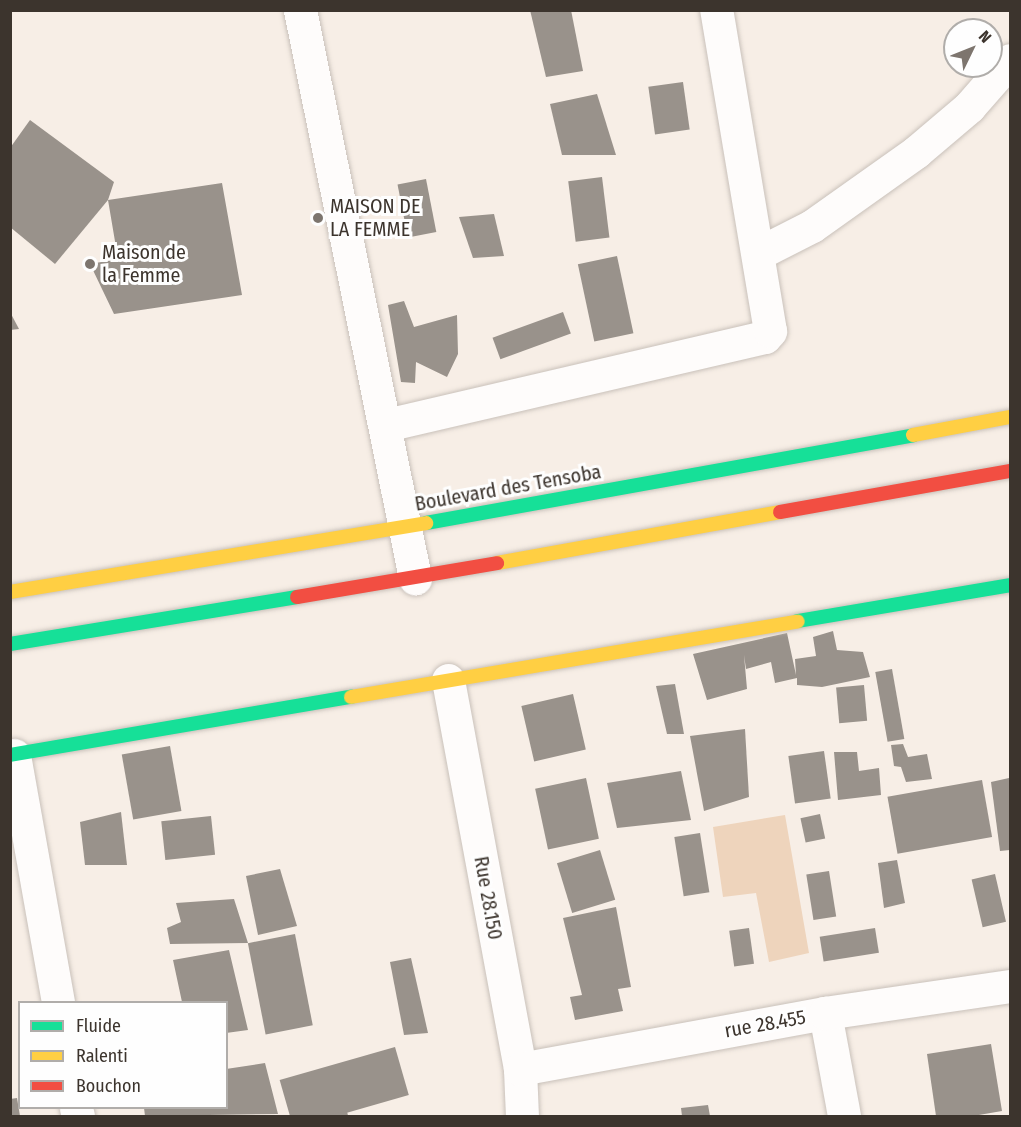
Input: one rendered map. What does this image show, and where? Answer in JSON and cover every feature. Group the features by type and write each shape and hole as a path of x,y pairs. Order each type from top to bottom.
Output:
{"main road":[{"name":"Boulevard des Tensoba","path":"10,592 408,526 1011,417"},
{"path":"10,644 415,578 1011,471"},
{"path":"12,755 1011,585"}],"street":[{"path":"300,10 408,526 415,578"},
{"path":"386,425 765,337 770,331 771,321 716,10"},
{"path":"759,254 812,226 916,152 969,107 1011,60"},
{"name":"Rue 28.150","path":"448,680 520,1069 522,1116"},
{"path":"12,755 58,1001"},
{"name":"rue 28.455","path":"520,1069 825,1013 1011,986"},
{"path":"825,1013 844,1116"}],"shaded area":[{"path":"785,815 809,953 769,962 756,893 723,897 713,827"}],"building":[{"path":"530,10 571,10 583,71 546,77"},
{"path":"683,82 690,130 655,134 648,87"},
{"path":"597,94 616,155 562,155 550,104"},
{"path":"30,120 114,182 108,200 55,264 10,227 10,148"},
{"path":"602,177 609,238 576,242 568,181"},
{"path":"426,179 436,232 408,238 398,185"},
{"path":"222,183 242,295 114,314 90,264 118,259 108,200"},
{"path":"494,214 504,256 473,258 459,217"},
{"path":"617,256 633,333 594,342 578,264"},
{"path":"404,301 414,327 457,315 458,354 447,377 416,362 415,383 401,382 388,305"},
{"path":"10,312 19,329 10,330"},
{"path":"563,312 571,334 500,359 493,338"},
{"path":"833,631 837,650 863,652 870,677 822,687 797,685 797,678 775,683 771,662 746,669 744,655 747,689 707,700 693,654 787,633 796,675 795,659 816,656 813,637"},
{"path":"892,669 904,739 888,742 875,672"},
{"path":"675,684 684,734 667,734 656,686"},
{"path":"864,685 867,721 839,723 836,687"},
{"path":"573,694 586,750 534,761 521,706"},
{"path":"745,729 749,797 704,811 690,736"},
{"path":"903,744 908,757 927,754 932,779 906,782 901,767 894,766 891,745"},
{"path":"170,746 181,811 133,820 122,755"},
{"path":"824,751 831,799 795,804 788,756"},
{"path":"834,752 857,752 859,771 879,768 881,795 838,800"},
{"path":"681,771 691,820 617,828 607,783"},
{"path":"586,778 599,839 548,849 535,789"},
{"path":"1009,778 1010,850 1000,851 991,782"},
{"path":"982,780 992,837 898,854 887,797"},
{"path":"121,812 127,865 85,865 80,822"},
{"path":"820,814 825,838 806,843 800,818"},
{"path":"211,816 215,855 165,860 161,821"},
{"path":"700,833 709,892 684,896 674,837"},
{"path":"600,850 615,900 572,913 557,863"},
{"path":"897,860 905,903 884,908 878,863"},
{"path":"280,869 297,926 258,935 246,876"},
{"path":"829,871 836,916 813,920 806,875"},
{"path":"995,874 1006,922 983,927 972,879"},
{"path":"234,899 248,943 170,944 167,928 181,922 176,903"},
{"path":"616,907 631,987 618,989 623,1011 575,1020 570,997 582,995 563,918"},
{"path":"749,928 754,964 734,966 729,931"},
{"path":"875,928 879,953 824,961 820,937"},
{"path":"295,934 313,1025 266,1034 248,943"},
{"path":"229,950 248,1030 228,1033 228,1001 182,1001 173,960"},
{"path":"411,958 428,1033 404,1035 390,962"},
{"path":"991,1044 1002,1111 973,1116 936,1116 927,1054"},
{"path":"395,1047 409,1095 336,1116 290,1116 280,1080"},
{"path":"265,1063 278,1114 145,1116 144,1109 228,1109 228,1069"},
{"path":"17,1098 20,1116 10,1116 10,1099"},
{"path":"708,1105 710,1116 682,1116 681,1108"},
{"path":"347,1111 348,1116 327,1115"}],"traffic: fast":[{"path":"426,523 913,435"},
{"path":"798,621 1010,585"},
{"path":"10,644 297,597"},
{"path":"10,755 351,697"}],"traffic: slow":[{"path":"913,435 1010,417"},
{"path":"497,563 780,512"},
{"path":"10,592 426,523"},
{"path":"351,697 798,621"}],"traffic: jam":[{"path":"780,512 1010,471"},
{"path":"297,597 497,563"}],"place":[{"name":"MAISON DE LA FEMME","path":"318,218"},
{"name":"Maison de la Femme","path":"90,264"}]}
